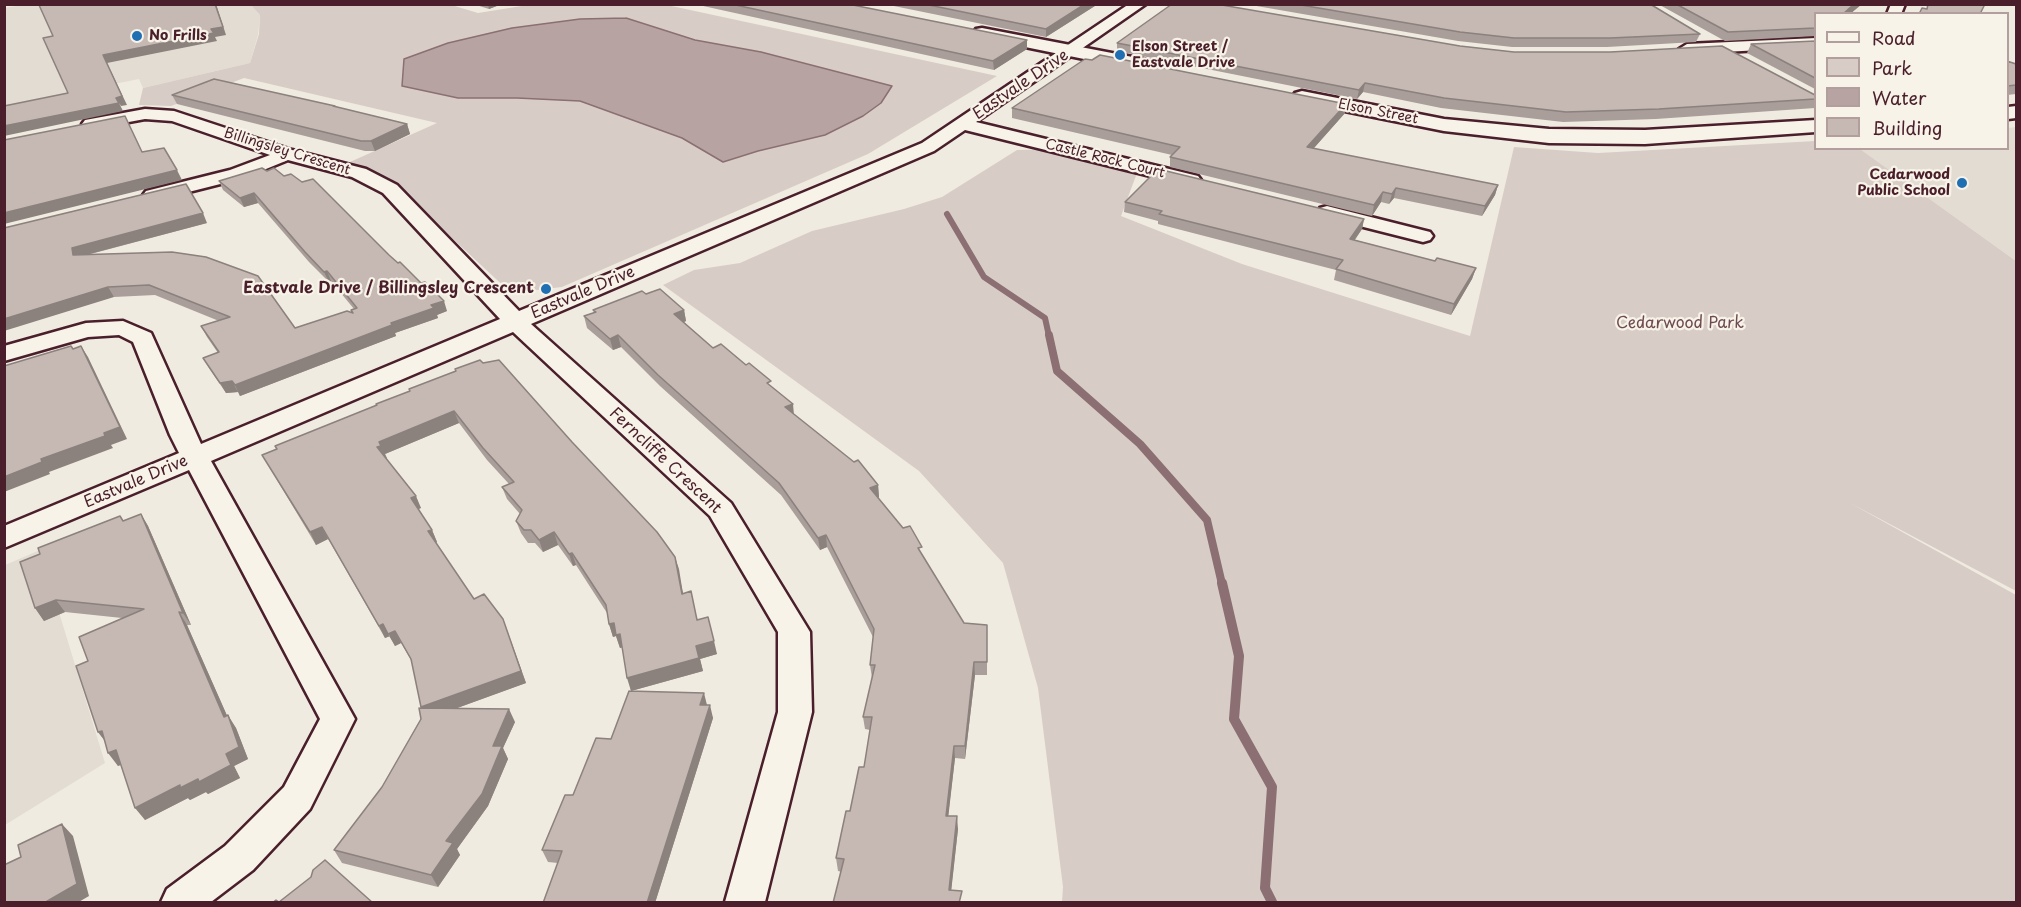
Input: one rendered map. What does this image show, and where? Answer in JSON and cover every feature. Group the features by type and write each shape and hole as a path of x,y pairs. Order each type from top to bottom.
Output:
{"street":[{"name":"Eastvale Drive","path":"4,538 928,147 1139,4"},
{"path":"969,30 1162,69"},
{"path":"1697,35 1748,62"},
{"path":"1676,49 1814,42"},
{"name":"Elson Street","path":"1279,92 1444,124 1549,136 1644,138 1814,126"},
{"name":"Billingsley Crescent","path":"69,129 145,114 174,116 286,154 359,173 390,189 515,321"},
{"name":"Castle Rock Court","path":"962,124 1214,185"},
{"path":"132,200 237,174 286,154"},
{"path":"1307,208 1423,236"},
{"name":"Ferncliffe Crescent","path":"515,321 721,510 794,632 795,712 745,903"},
{"path":"4,354 86,330 123,328 143,339 195,457 338,719 297,798 239,858 181,903"}],"shaded area":[{"path":"29,4 250,4 260,15 258,35 250,63 143,88 139,79 5,106 4,8"},
{"name":"Cedarwood Public School","path":"2016,127 2016,261 1861,150 2009,150 2009,128"},
{"path":"40,550 105,763 5,825 5,565"}],"green space":[{"path":"250,4 448,4 478,13 528,5 667,5 997,76 868,154 562,287 511,293 393,183 350,162 437,123 244,78 171,106 139,105 143,88 250,63 259,34 260,15"},
{"name":"Cedarwood Park","path":"1814,141 1814,150 1861,150 2016,261 2016,591 1850,503 2016,595 2016,902 1062,902 1063,887 1038,688 1003,563 919,471 663,285 694,270 740,263 812,231 904,209 942,197 1017,150 1068,149 1121,159 1137,173 1121,216 1242,264 1470,336 1514,147 1598,153"}],"water":[{"path":"626,18 695,40 761,52 892,86 881,103 863,116 825,135 723,162 682,138 580,101 458,98 402,86 404,59 448,43 512,28 580,19"}],"building":[{"name":"No Frills","path":"215,4 223,27 211,29 214,33 103,55 122,96 116,98 119,103 4,126 4,106 68,93 43,38 53,36 39,5"},
{"path":"731,4 848,4 1027,40 993,61"},
{"path":"924,4 1085,4 1046,29"},
{"path":"1172,4 1216,4 1460,46 1514,52 1610,52 1722,46 1814,94 1814,99 1659,109 1566,112 1444,98 1365,83 1359,90 1117,43"},
{"path":"1295,4 1650,4 1700,34 1610,38 1514,38 1460,32"},
{"path":"1676,4 1854,4 1845,12 1814,12 1814,28 1728,32"},
{"path":"1928,4 1985,4 1981,12 1920,12 1922,8 1927,9"},
{"path":"1814,41 1814,77 1751,44"},
{"path":"1100,55 1346,104 1307,147 1498,185 1485,206 1396,188 1392,194 1383,192 1374,205 1170,157 1180,147 1012,108 1085,59 1092,60"},
{"path":"2009,62 2016,64 2016,85 2009,86"},
{"path":"214,79 407,124 371,141 361,141 172,95"},
{"path":"125,116 142,152 164,148 177,170 4,213 4,140"},
{"path":"262,168 267,171 274,168 284,176 291,174 302,182 313,179 389,255 398,263 400,262 421,283 425,282 444,301 431,305 434,308 391,323 392,325 235,385 232,381 220,383 203,358 219,352 201,326 230,317 149,285 108,287 4,319 4,228 186,184 203,213 72,248 73,255 172,252 206,257 258,276 295,328 347,311 353,313 351,310 357,308 327,271 324,272 305,252 254,193 240,198 219,181"},
{"path":"1158,169 1364,219 1350,239 1435,261 1437,258 1476,268 1454,304 1336,269 1343,260 1159,214 1162,211 1125,202"},
{"path":"660,289 684,310 674,314 713,348 721,344 746,365 749,363 771,381 767,383 793,404 785,407 854,462 858,460 878,485 870,488 903,528 910,526 922,547 918,548 964,623 987,625 987,662 974,662 965,746 954,746 946,816 957,816 949,890 962,891 959,903 833,903 844,859 836,858 846,811 850,811 859,767 864,767 872,717 863,717 875,665 870,665 874,629 826,535 818,538 779,483 658,375 618,335 610,339 584,316 596,312 593,310 642,291 646,294"},
{"path":"71,346 73,349 81,346 120,427 104,433 105,436 41,459 42,462 4,477 4,366"},
{"path":"480,360 483,363 499,360 657,532 675,557 682,594 691,591 697,620 708,617 714,641 696,646 699,658 627,678 620,634 616,635 614,623 609,624 606,605 572,553 569,554 554,532 539,540 531,530 524,530 516,521 522,510 502,487 514,482 454,411 379,442 381,446 377,447 416,496 411,498 432,530 428,531 474,599 484,594 503,619 521,671 421,707 411,659 395,631 388,634 383,624 379,626 322,527 310,532 262,455 277,449 275,446"},
{"path":"141,514 183,613 179,612 224,717 228,715 239,747 226,754 231,765 199,782 198,779 180,788 180,785 135,808 116,750 108,753 102,731 98,732 76,666 88,661 79,637 144,609 56,600 35,608 20,562 40,554 38,548 120,516 123,521"},
{"path":"629,691 704,693 700,705 710,705 647,903 543,903 562,851 542,850 565,795 573,795 596,738 611,739"},
{"path":"419,708 509,709 493,746 502,746 482,794 446,841 453,843 431,875 334,850 382,787 421,719"},
{"path":"62,824 77,884 44,903 4,903 4,865 21,857 18,845"},
{"path":"325,860 373,903 272,903 276,900 279,902 311,877 313,870"}],"waterway":[{"path":"947,214 984,277 1045,318 1049,336"},
{"path":"1049,335 1057,371 1140,444 1207,520 1222,584"},
{"path":"1222,583 1239,656 1234,719 1272,787 1265,888 1272,902"}],"place":[{"name":"No Frills","path":"137,36"},
{"name":"Elson Street / Eastvale Drive","path":"1120,55"},
{"name":"Cedarwood Public School","path":"1962,183"},
{"name":"Eastvale Drive / Billingsley Crescent","path":"546,289"}]}
